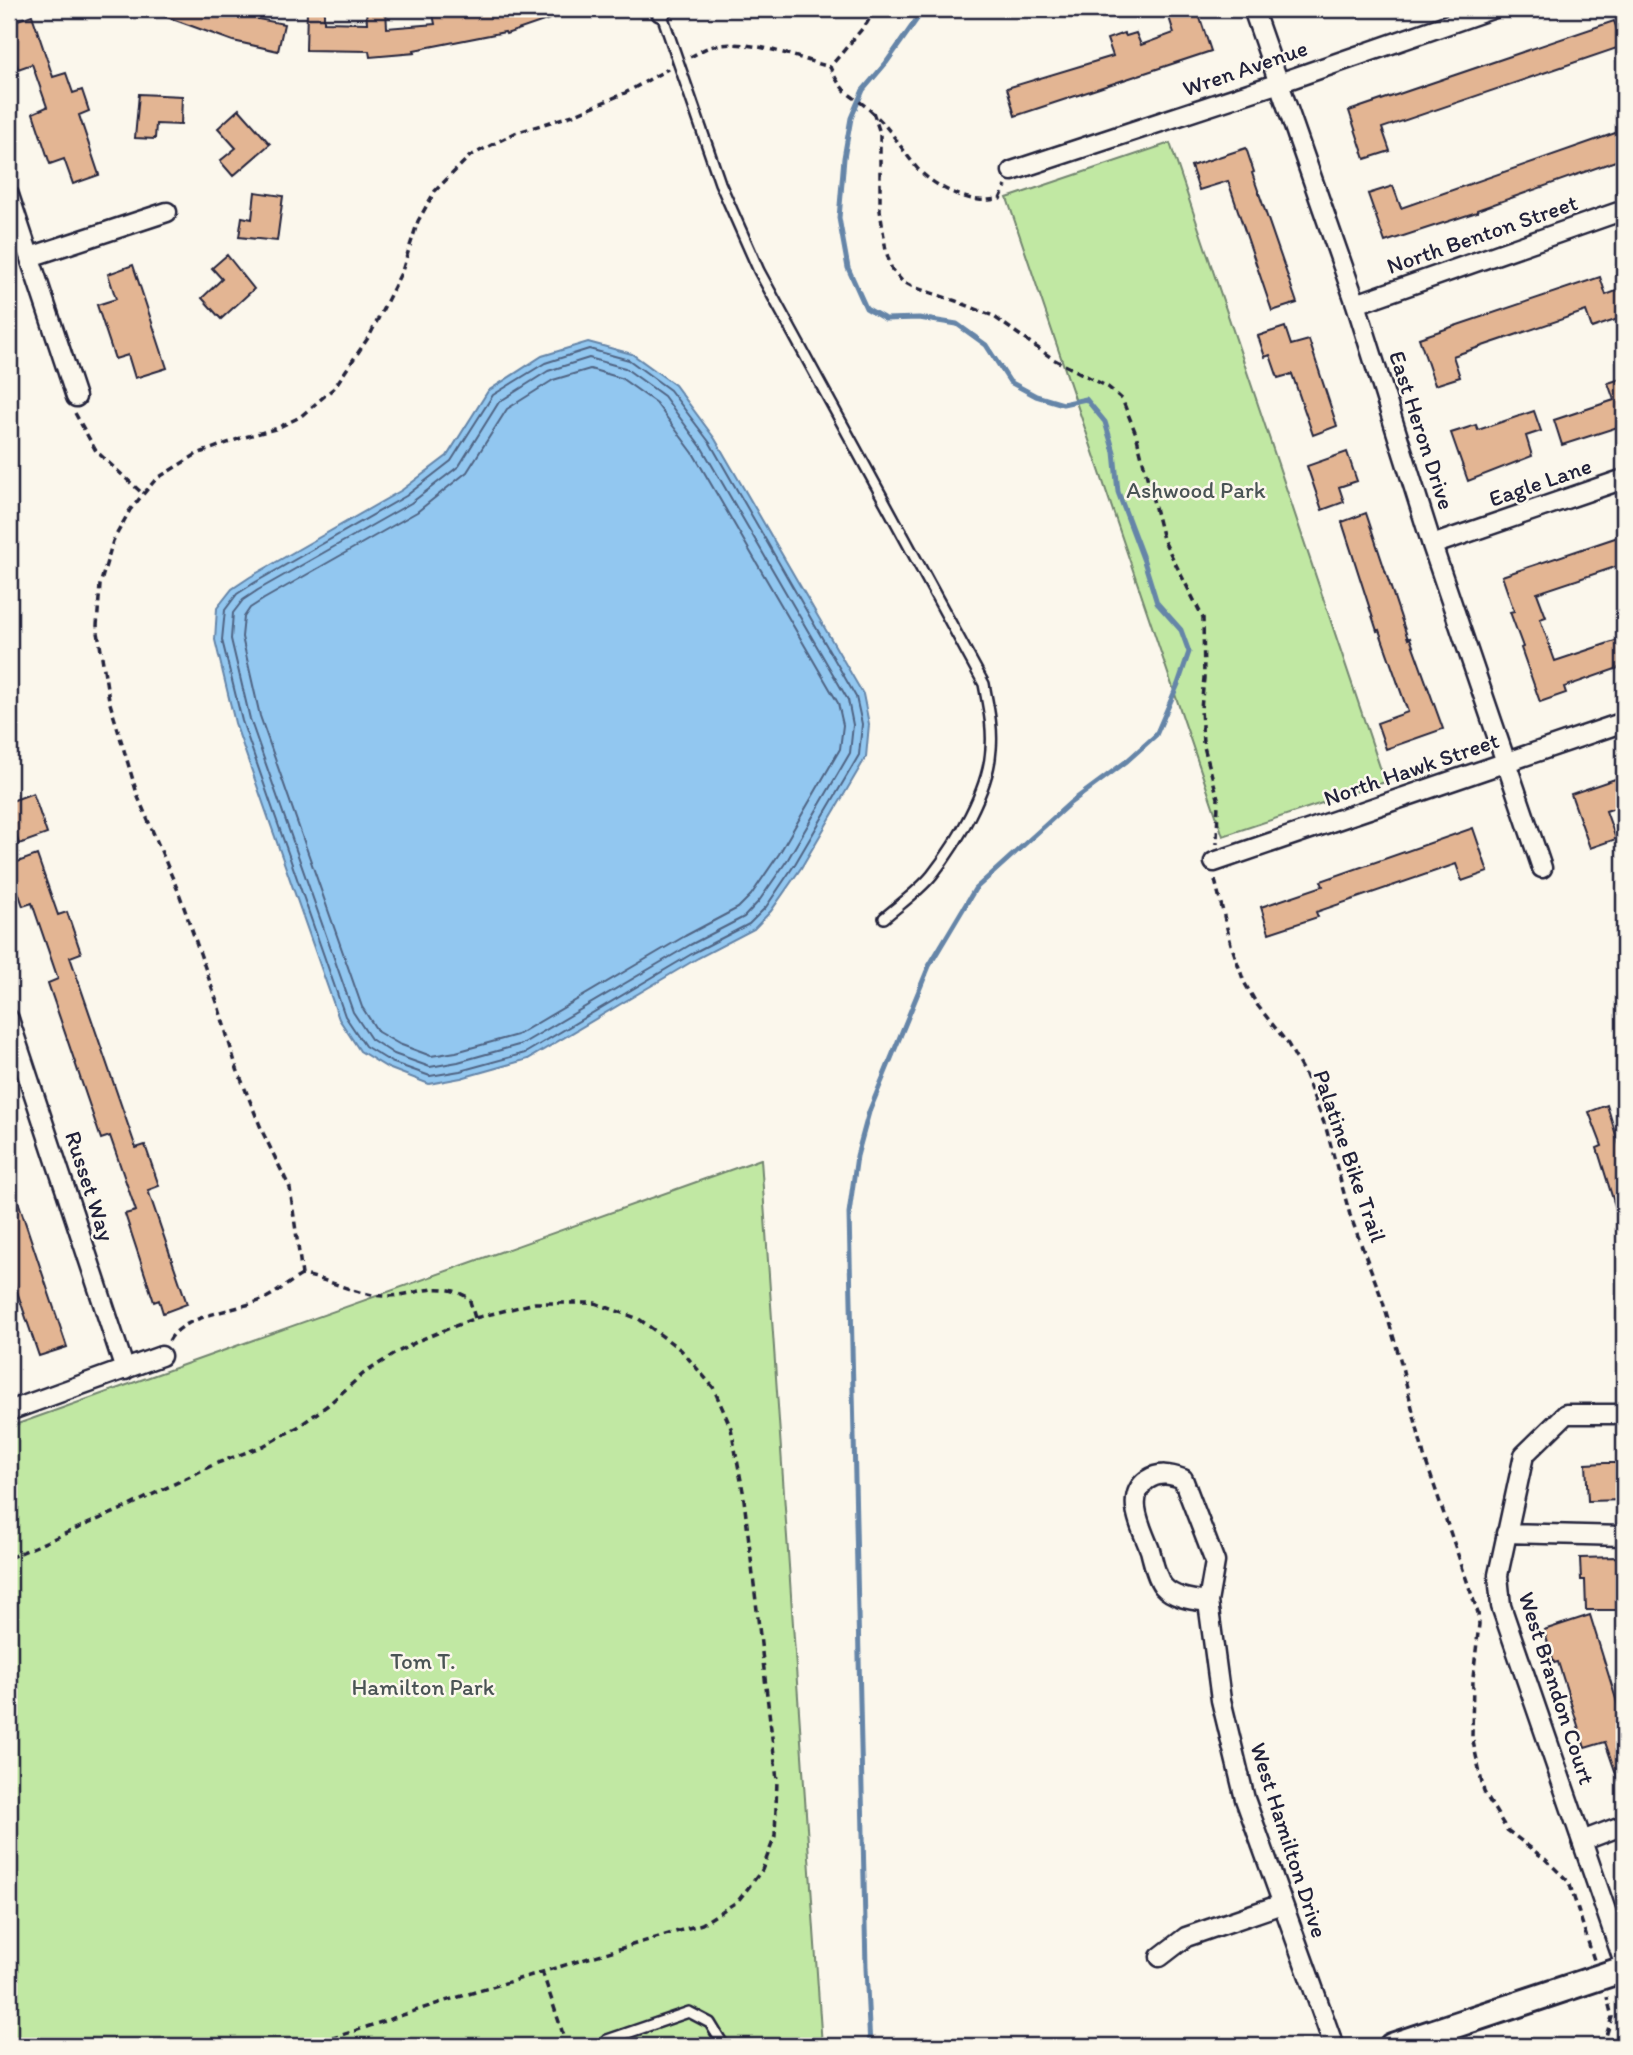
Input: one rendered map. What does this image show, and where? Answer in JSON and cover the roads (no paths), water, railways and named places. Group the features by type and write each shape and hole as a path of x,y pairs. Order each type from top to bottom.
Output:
{"street":[{"name":"East Heron Drive","path":"1254,9 1356,304 1432,545 1542,868"},
{"name":"Wren Avenue","path":"1012,171 1492,9"},
{"path":"9,195 76,397"},
{"name":"North Benton Street","path":"1356,304 1624,210"},
{"path":"30,257 167,212"},
{"name":"Eagle Lane","path":"1432,545 1624,479"},
{"name":"North Hawk Street","path":"1214,862 1624,722"},
{"name":"Russet Way","path":"9,1019 125,1370"},
{"path":"9,1411 161,1356"},
{"name":"West Brandon Court","path":"1624,1413 1566,1414 1524,1455 1497,1575 1501,1606 1624,1963"},
{"name":"West Hamilton Drive","path":"1208,1602 1173,1594 1162,1585 1136,1511 1135,1497 1140,1485 1153,1476 1167,1473 1183,1479 1214,1562 1208,1602 1221,1700 1245,1799 1334,2046"},
{"path":"1506,1533 1624,1536"},
{"path":"1582,1841 1624,1825"},
{"path":"1160,1957 1186,1937 1282,1904"},
{"path":"1392,2046 1624,1969"}],"lane":[{"path":"660,10 720,183 759,271 984,684 990,719 991,750 984,783 973,810 931,876 884,918"},
{"path":"609,2046 607,2040 689,2012 709,2023 724,2046"}],"water":[{"path":"588,342 632,354 675,385 715,439 863,694 869,724 866,757 801,868 771,911 754,929 698,958 528,1059 429,1084 388,1068 360,1051 339,1019 235,723 215,640 217,608 232,589 250,577 402,490 447,456 488,391 542,356"}],"waterway":[{"path":"870,2046 849,1213 857,1156 869,1112 929,966 975,889 1070,803 1127,761 1156,735 1189,652 1181,630 1157,603 1118,492 1114,452 1105,422 1086,399 1063,404 1036,396 1010,382 986,345 957,324 919,318 885,319 866,308 848,268 839,218 844,158 851,118 863,90 886,63 924,9"}],"park label":[{"name":"Ashwood Park","path":"1196,490"},
{"name":"Tom T. Hamilton Park","path":"423,1674"}]}
